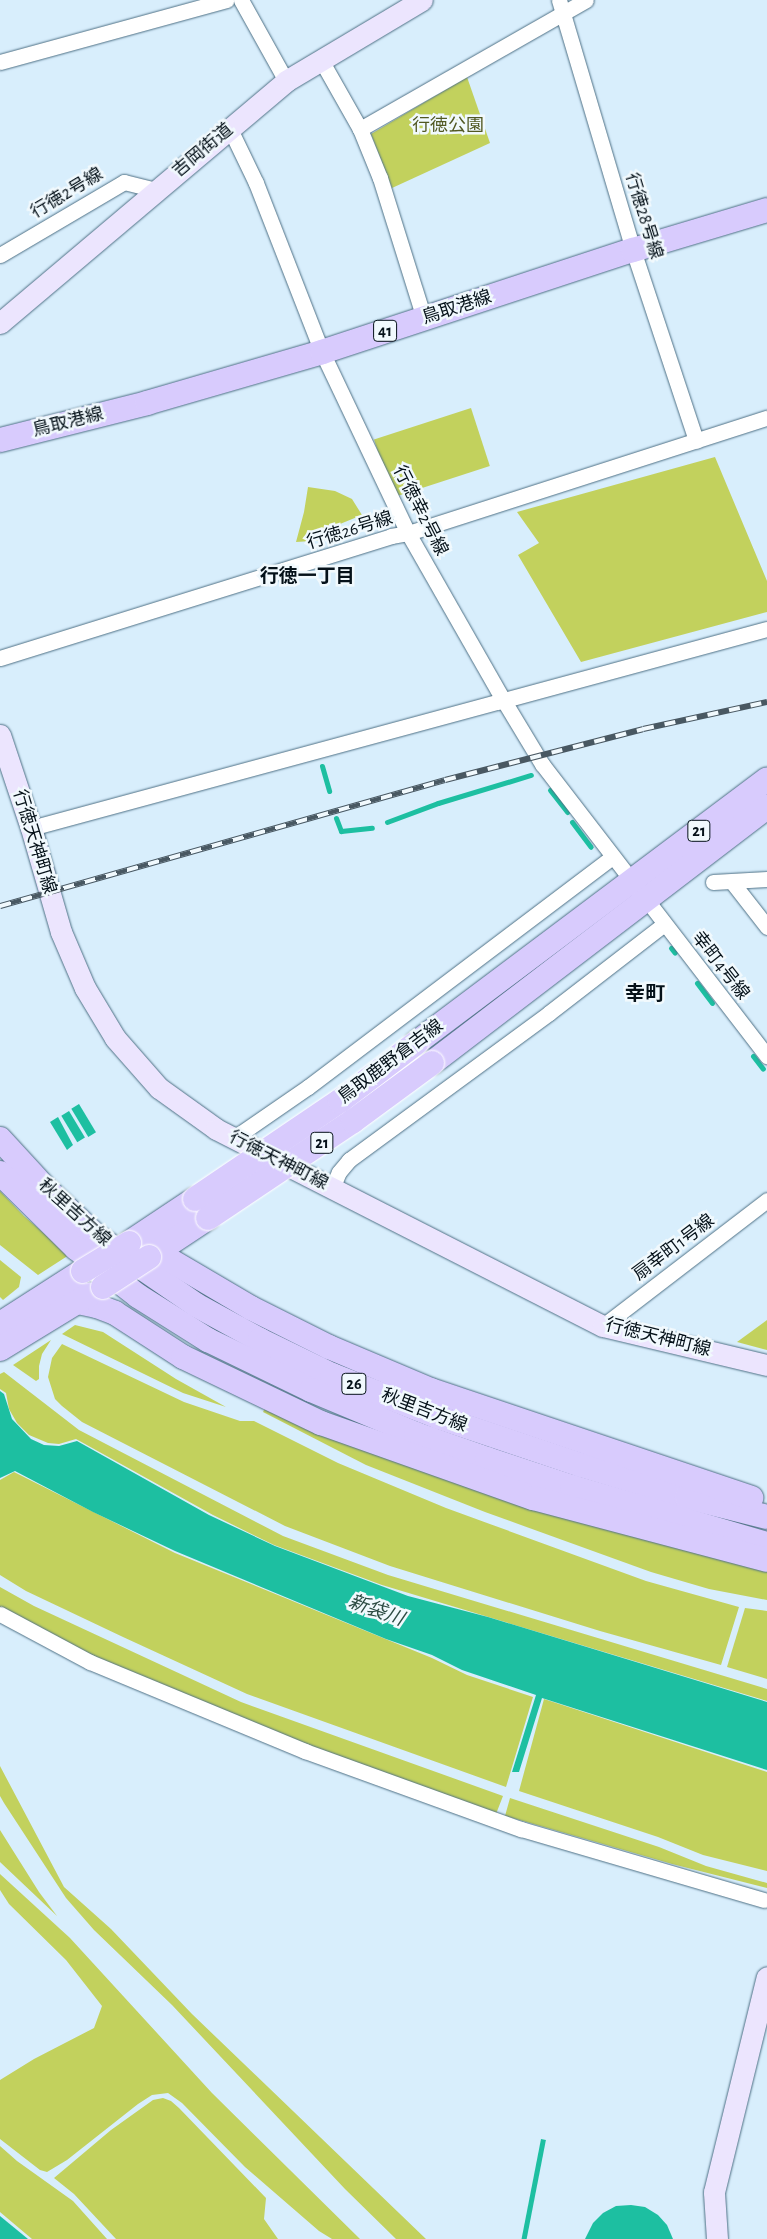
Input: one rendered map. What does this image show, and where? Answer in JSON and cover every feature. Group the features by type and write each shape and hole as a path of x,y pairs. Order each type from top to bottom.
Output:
{"main road":[{"name":"鳥取港線","path":"0,440 147,403 322,352 633,250 767,210"},
{"name":"鳥取鹿野倉吉線","path":"202,1209 353,1121 432,1063 638,891 767,779"},
{"name":"鳥取鹿野倉吉線","path":"0,1349 103,1287 144,1251 202,1209 416,1043 638,891 767,807"},
{"name":"秋里吉方線","path":"0,1139 44,1187 96,1236 196,1305 260,1340 332,1374 447,1420 581,1465 687,1497 767,1517"},
{"name":"秋里吉方線","path":"0,1173 76,1248 138,1296 208,1340 311,1390 416,1434 488,1459 572,1487 767,1544"},
{"name":"鳥取鹿野倉吉線","path":"0,1324 88,1268 144,1251"},
{"path":"144,1251 329,1347 431,1390 767,1504"},
{"path":"69,1307 97,1306 115,1313 183,1357 320,1423 533,1498 767,1560"}],"street":[{"path":"0,62 227,0"},
{"path":"241,0 286,81"},
{"name":"吉岡街道","path":"2,316 157,190 286,81 422,0"},
{"path":"360,129 561,7 586,0"},
{"name":"行徳28号線","path":"561,7 633,250 696,441"},
{"path":"321,60 360,129 380,178 424,318"},
{"name":"行徳幸2号線","path":"230,129 256,183 322,352 408,533 542,764 638,891"},
{"name":"行徳2号線","path":"0,255 124,182 157,190"},
{"name":"行徳26号線","path":"0,658 391,536 408,533 767,418"},
{"path":"31,828 767,629"},
{"name":"行徳天神町線","path":"0,735 31,828 60,932 85,988 115,1038 159,1088 216,1129 603,1326 767,1365"},
{"path":"234,1138 308,1087 612,857"},
{"path":"712,882 767,879"},
{"path":"732,882 767,927"},
{"name":"幸町4号線","path":"638,891 767,1056"},
{"path":"332,1189 339,1172 349,1160 549,1013 664,924"},
{"name":"扇幸町1号線","path":"603,1326 767,1200"},
{"path":"0,1614 90,1662 305,1751 520,1829 764,1900"},
{"path":"717,2239 714,2192 767,1977"}],"green space":[{"name":"行徳公園","path":"467,77 490,143 392,188 371,134"},
{"path":"471,408 490,466 393,498 374,440"},
{"path":"715,457 767,581 767,612 581,662 518,555 539,543 517,512"},
{"path":"308,487 335,491 352,499 362,515 340,524 342,539 296,542"},
{"path":"0,1191 24,1216 69,1255 38,1275 0,1245"},
{"path":"0,1260 21,1277 19,1287 3,1300 0,1297"},
{"path":"767,1320 767,1350 737,1342"},
{"path":"75,1325 103,1332 176,1379 226,1407 183,1393 62,1334"},
{"path":"51,1340 42,1354 39,1366 39,1379 36,1381 13,1365"},
{"path":"62,1344 184,1402 240,1421 254,1421 338,1463 446,1508 646,1581 739,1607 721,1665 600,1631 390,1566 285,1526 82,1422 62,1406 55,1399 48,1377 52,1358"},
{"path":"4,1372 79,1430 283,1536 388,1575 767,1689 767,1701 382,1585 274,1545 213,1515 76,1439 59,1444 48,1443 29,1435 17,1423 9,1409 6,1393 0,1389 0,1374"},
{"path":"265,1408 767,1566 767,1600 709,1589 651,1572 485,1512 366,1465 263,1412"},
{"path":"14,1472 175,1553 432,1658 467,1675 533,1697 506,1787 247,1694 26,1591 0,1575 0,1480"},
{"path":"0,1587 34,1606 241,1702 503,1796 496,1814 304,1745 96,1657 0,1608"},
{"path":"745,1608 767,1611 767,1679 727,1667"},
{"path":"544,1699 767,1772 767,1871 703,1855 658,1837 519,1791"},
{"path":"0,1766 64,1887 111,1929 192,2014 426,2239 396,2239 345,2189 172,2005 94,1930 66,1898 4,1803 0,1796"},
{"path":"510,1798 659,1847 706,1866 767,1883 767,1888 672,1864 505,1816"},
{"path":"0,1830 39,1892 57,1916 0,1862"},
{"path":"0,1874 70,1938 212,2093 360,2239 332,2239 319,2231 245,2167 182,2103 168,2093 152,2095 138,2104 67,2160 47,2172 40,2170 0,2139 0,2080 34,2059 94,2028 102,2006 66,1960 9,1904 0,1890"},
{"path":"163,2098 171,2101 179,2108 266,2198 264,2219 278,2239 116,2239 74,2194 54,2178 111,2130 153,2100"},
{"path":"0,2146 17,2161 73,2201 107,2239 32,2239 0,2212"}],"water":[{"path":"79,1104 96,1132 88,1137 71,1109"},
{"path":"69,1111 85,1138 77,1142 61,1116"},
{"path":"58,1117 73,1145 67,1150 50,1122"},
{"name":"新袋川","path":"0,1391 4,1394 12,1419 31,1439 44,1445 59,1446 77,1441 209,1515 275,1546 408,1596 488,1617 767,1702 767,1770 542,1698 519,1772 512,1772 536,1695 462,1670 432,1655 386,1639 175,1551 93,1512 15,1471 0,1478"},
{"path":"541,2139 546,2140 527,2239 522,2239"},
{"path":"631,2205 645,2207 658,2215 667,2225 673,2239 585,2239 593,2223 603,2213 616,2206"},
{"path":"0,2216 28,2239 0,2239"}],"waterway":[{"path":"322,766 329,791"},
{"path":"387,822 438,803 531,775"},
{"path":"550,790 567,812"},
{"path":"336,818 341,831 372,828"},
{"path":"572,822 591,847"},
{"path":"671,948 675,953"},
{"path":"697,983 712,1003"},
{"path":"753,1056 763,1069"}],"railway":[{"path":"0,906 445,780 643,729 767,702"}],"district":[{"name":"行徳一丁目","path":"307,577"},
{"name":"幸町","path":"645,994"}]}
